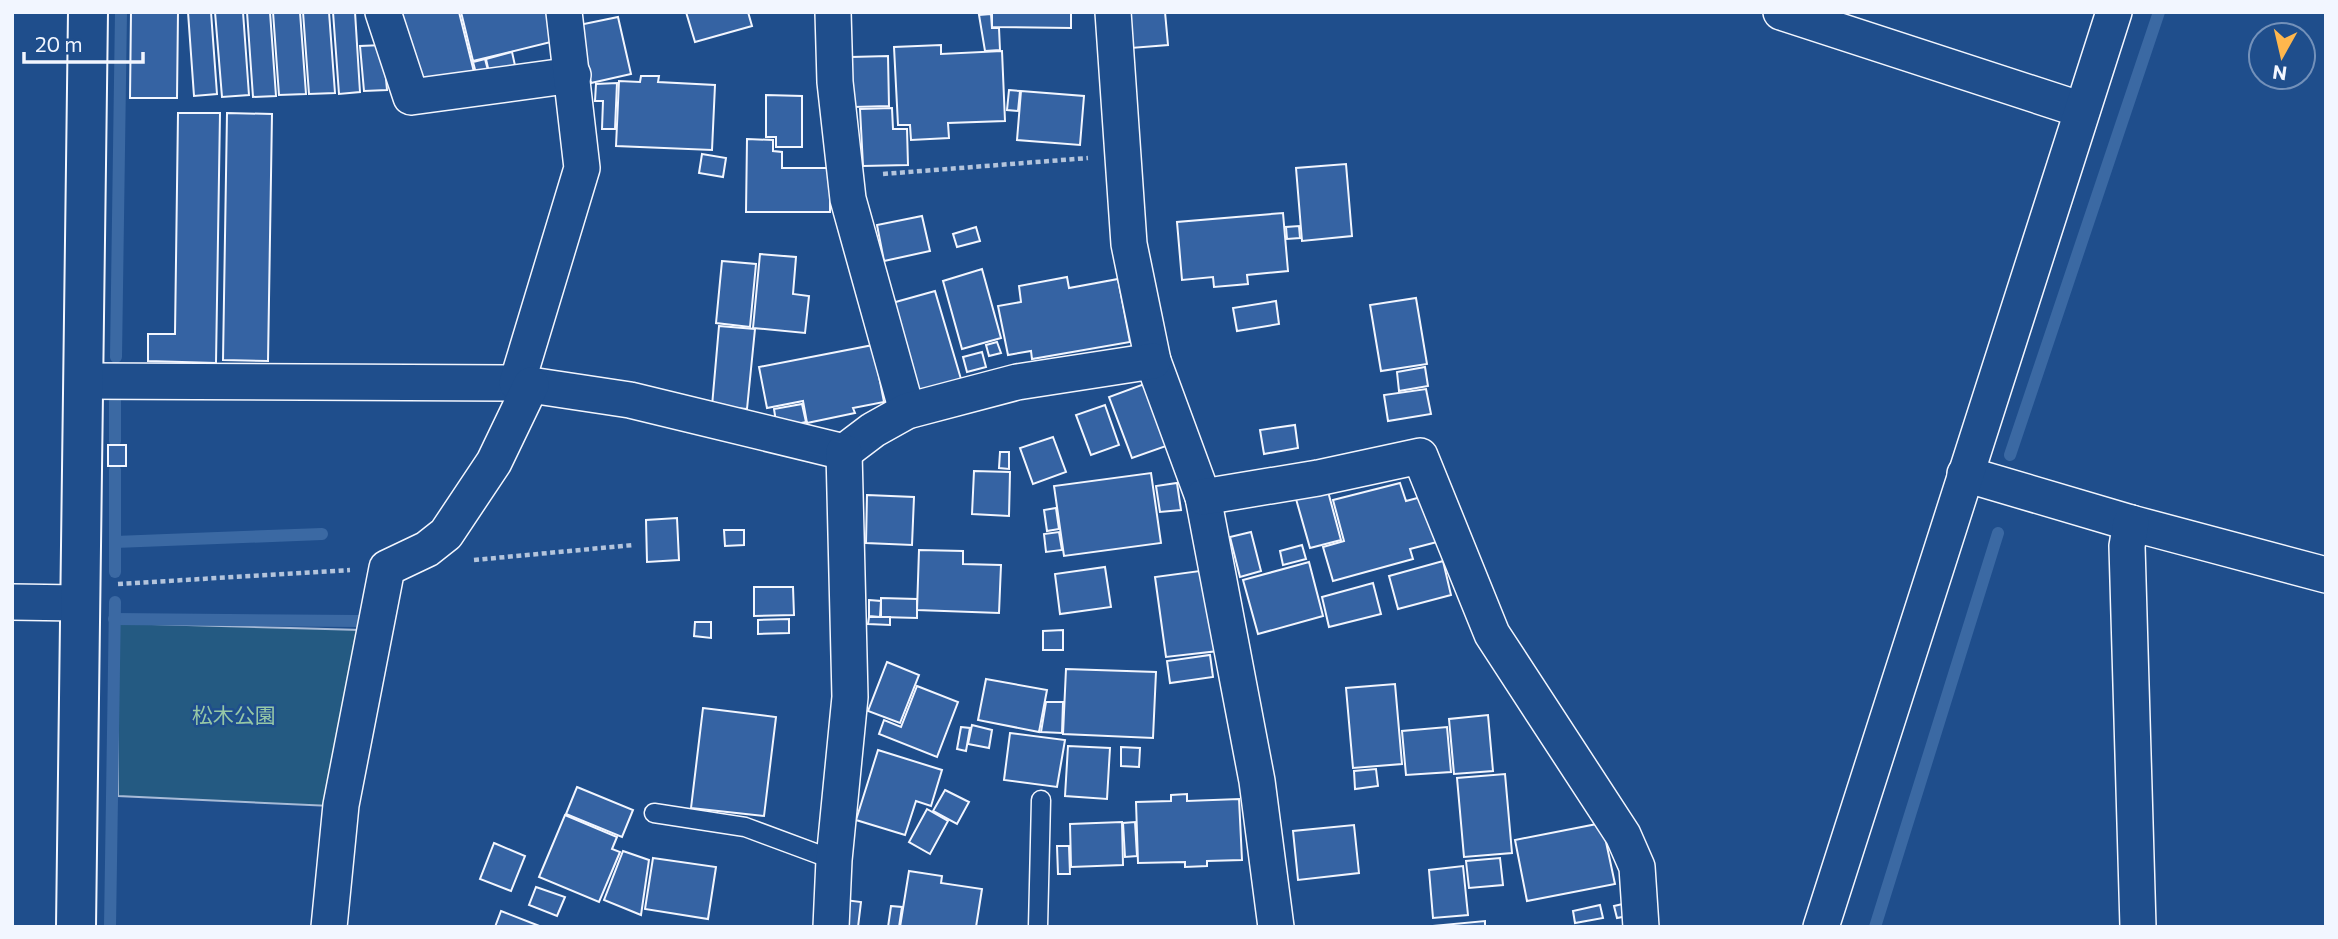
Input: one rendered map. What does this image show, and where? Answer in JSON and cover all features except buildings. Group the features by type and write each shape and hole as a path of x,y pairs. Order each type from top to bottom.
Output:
{"street":[{"path":"76,927 67,603 83,381 88,12"},
{"path":"383,12 411,97 573,75"},
{"path":"329,927 341,804 387,568 427,549 446,534 494,462 524,384 582,168 564,12"},
{"path":"832,12 835,82 848,199 907,411"},
{"path":"1113,12 1129,244 1153,361 1203,497 1257,781 1276,927"},
{"path":"1782,12 2082,110"},
{"path":"1821,927 2114,12"},
{"path":"844,453 873,430 907,411 1017,382 1153,361"},
{"path":"83,381 524,384 630,400 844,453"},
{"path":"831,927 834,860 850,697 844,453"},
{"path":"1203,497 1318,478 1420,456 1492,634 1623,835 1637,867 1641,927"},
{"path":"1965,474 2131,523 2326,575"},
{"path":"2131,523 2127,546 2138,927"},
{"path":"12,602 67,603"}],"lane":[{"path":"1038,927 1041,800"},
{"path":"653,813 745,827 834,860"}],"path":[{"path":"845,177 1123,155"}],"green space":[{"name":"松木公園","path":"117,623 361,630 331,806 118,796"}],"waterway":[{"path":"116,357 121,12"},
{"path":"2010,455 2159,12"},
{"path":"115,401 115,441"},
{"path":"115,470 115,572"},
{"path":"1875,927 1998,533"},
{"path":"115,542 322,534"},
{"path":"110,927 115,602"},
{"path":"114,619 359,621"}]}
